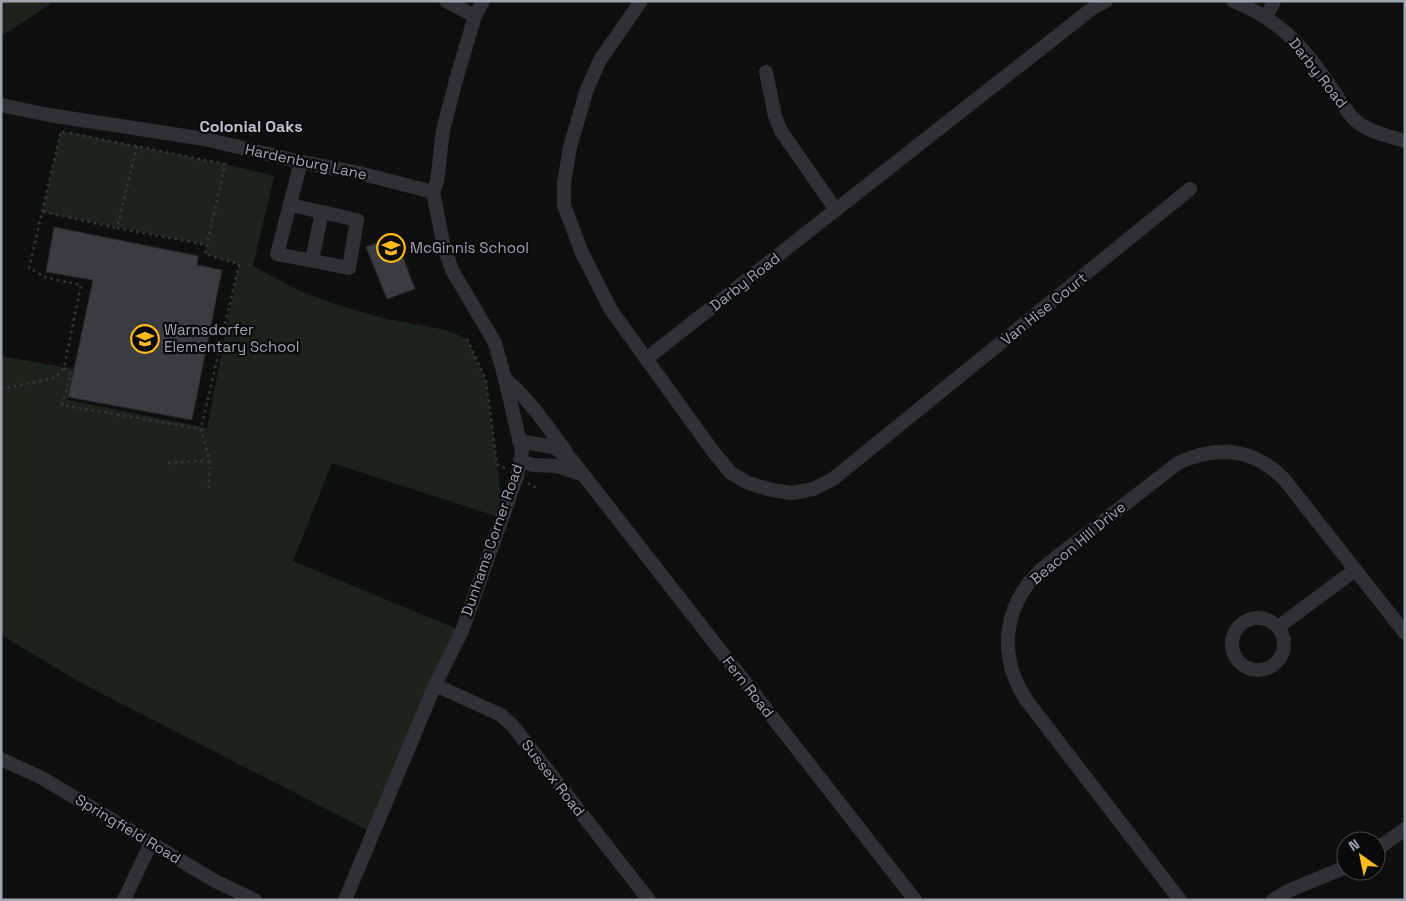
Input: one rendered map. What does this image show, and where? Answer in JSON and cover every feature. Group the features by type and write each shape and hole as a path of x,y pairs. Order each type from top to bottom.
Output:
{"street":[{"path":"446,1 475,16"},
{"name":"Dunhams Corner Road","path":"345,900 435,685 462,631 517,476 522,451 505,379 494,343 452,270 444,248 433,192 437,182 448,109 460,62 475,16 483,1"},
{"path":"641,1 600,60 587,89 570,147 564,183 564,205 582,253 611,310 646,359"},
{"name":"Darby Road","path":"1233,1 1266,18 1297,42 1356,121 1376,132 1405,141"},
{"path":"1266,18 1274,1"},
{"name":"Darby Road","path":"646,359 1097,3"},
{"path":"766,72 775,116 781,131 836,210"},
{"name":"Hardenburg Lane","path":"1,105 49,116 205,139 301,162 359,173 433,192"},
{"path":"290,204 357,220 348,268 277,254 290,204 301,162"},
{"name":"Van Hise Court","path":"646,359 731,473 748,483 772,490 792,493 813,489 833,479 898,429 1190,189"},
{"path":"312,260 322,212"},
{"path":"505,379 515,387 535,411 571,459"},
{"name":"Fern Road","path":"519,441 553,447 571,459 915,900"},
{"name":"Beacon Hill Drive","path":"1180,900 1021,692 1010,664 1008,643 1010,622 1021,594 1041,570 1178,463 1194,456 1220,451 1247,455 1263,462 1278,473 1290,486 1405,633"},
{"path":"520,461 533,465 557,466 581,474"},
{"path":"1278,627 1355,570"},
{"name":"Sussex Road","path":"435,685 501,716 513,726 649,900"},
{"name":"Springfield Road","path":"1,759 42,778 215,881 255,900"},
{"path":"1386,843 1405,829"},
{"path":"124,900 151,843"},
{"path":"1273,900 1288,890 1336,871"}],"path":[{"path":"1,389 55,378 64,368 82,285 47,278 29,268 61,131 225,164 206,254 239,264 201,429 210,462 209,488"},
{"path":"117,228 137,146"},
{"path":"42,212 207,245"},
{"path":"467,339 486,380 497,464"},
{"path":"64,368 71,374 62,405 201,429"},
{"path":"168,463 210,462"}],"shaded area":[{"path":"1,1 50,1 49,5 1,36"},
{"path":"61,131 225,164 274,176 253,266 300,291 335,304 382,318 446,330 467,339 486,380 500,487 502,518 332,463 293,561 462,631 373,833 83,684 1,635 1,356 74,369 68,400 207,428 239,264 205,254 207,245 42,212"}],"building":[{"name":"Warnsdorfer Elementary School","path":"54,227 198,256 197,265 222,270 192,420 68,397 93,280 46,272"},
{"path":"395,236 415,289 387,299 366,247"}],"place":[{"name":"McGinnis School","path":"391,248"},
{"name":"Warnsdorfer Elementary School","path":"145,339"}],"district":[{"name":"Colonial Oaks","path":"251,126"}]}
